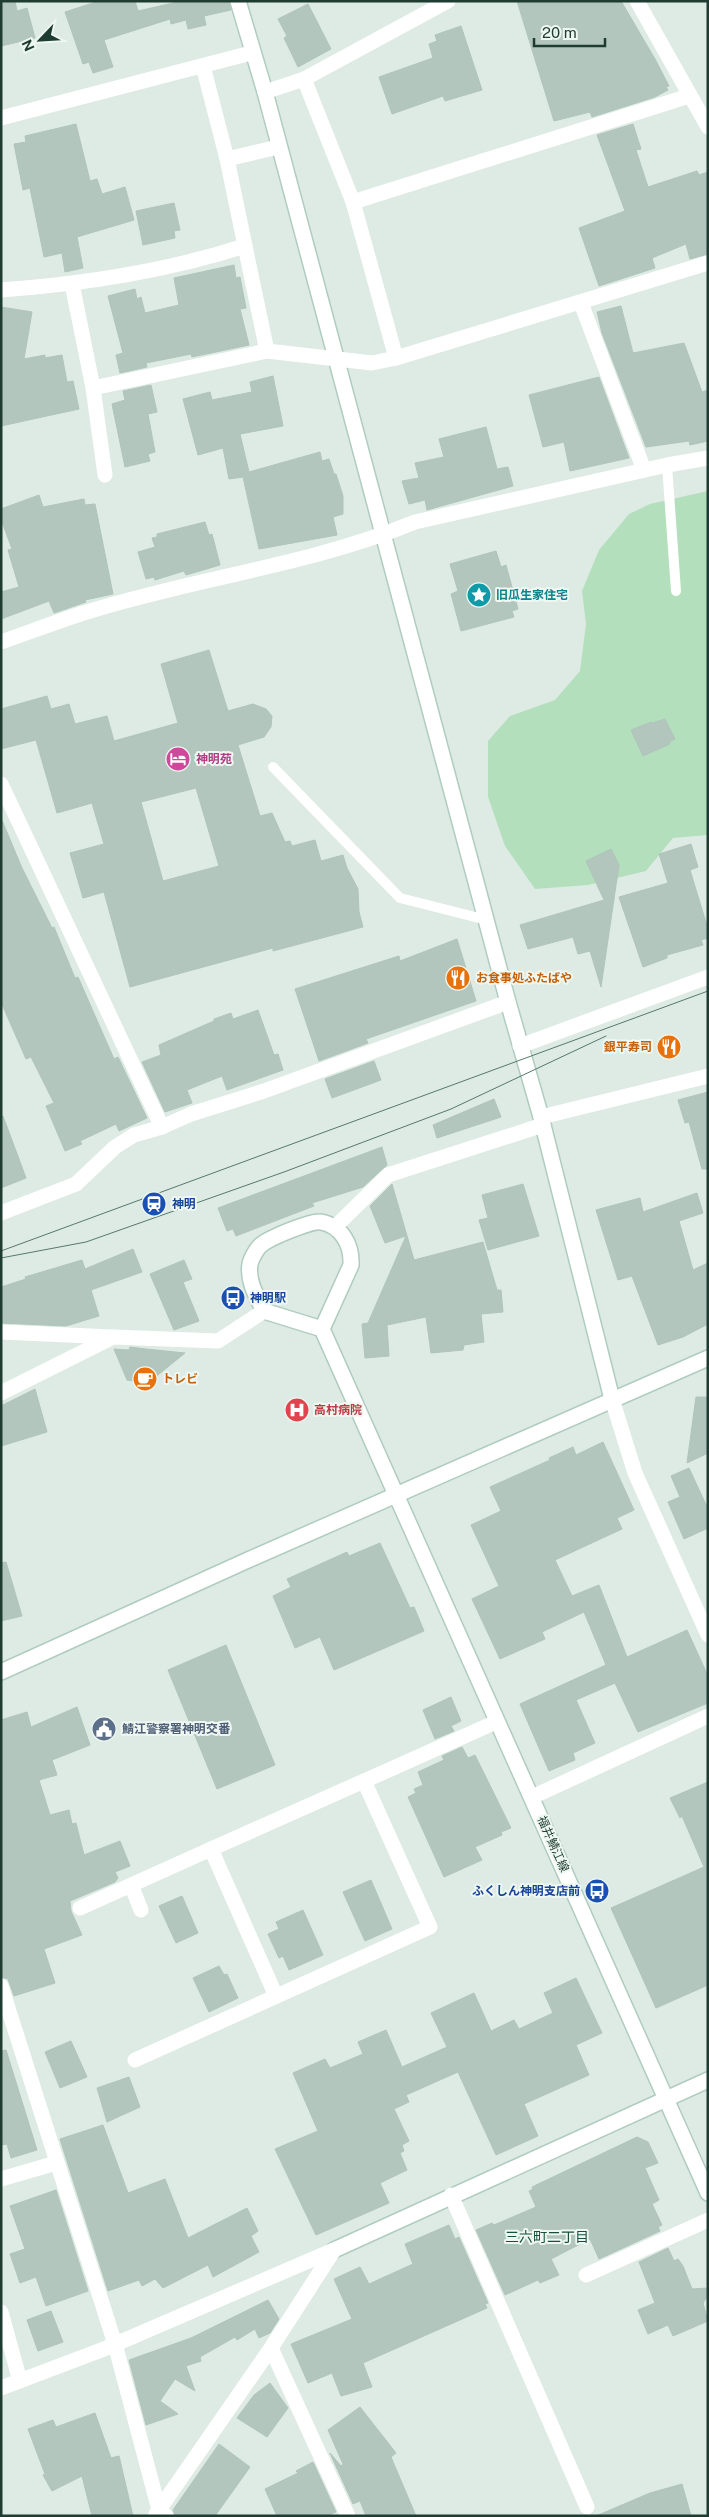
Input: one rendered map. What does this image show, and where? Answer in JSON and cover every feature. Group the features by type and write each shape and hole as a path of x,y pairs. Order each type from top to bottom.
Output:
{"street":[{"path":"238,1 508,1002 542,1121 612,1399 635,1473 708,1635"},
{"path":"264,92 304,79 448,1"},
{"path":"637,1 708,127"},
{"path":"1,118 251,53"},
{"path":"203,66 227,160 267,351"},
{"path":"304,79 353,202 396,358"},
{"path":"353,202 690,96"},
{"path":"227,160 278,147"},
{"path":"1,290 72,284 210,258 245,246"},
{"path":"93,388 267,351 372,362 396,358 708,263"},
{"path":"72,284 93,388 105,476"},
{"path":"580,303 644,470"},
{"path":"1,642 88,611 383,535 415,522 644,470 708,458"},
{"path":"1,784 162,1127"},
{"path":"520,1046 708,976"},
{"path":"1,1213 76,1184 115,1146 134,1135 162,1127 191,1114 264,1091 508,1002"},
{"path":"335,1227 388,1175 542,1121 708,1076"},
{"path":"319,1222 335,1227 344,1236 349,1247 351,1265 322,1329 264,1311 251,1286 250,1264 260,1246 270,1238 319,1222"},
{"path":"1,1332 218,1341 264,1311"},
{"name":"福井鯖江線","path":"322,1329 382,1460 395,1497 496,1722 532,1797 708,2193"},
{"path":"1,1393 113,1338"},
{"path":"1,1672 248,1560 395,1497 457,1467 708,1358"},
{"path":"532,1797 708,1716"},
{"path":"80,1908 496,1722"},
{"path":"135,2060 430,1927 364,1781"},
{"path":"211,1849 276,1996"},
{"path":"132,1886 141,1910"},
{"path":"1,1986 56,2164 115,2344 160,2514"},
{"path":"1,2388 115,2344 334,2250 708,2080"},
{"path":"1,2179 56,2164"},
{"path":"452,2196 587,2507"},
{"path":"586,2275 708,2220"},
{"path":"160,2514 334,2250"},
{"path":"1,2312 20,2381"},
{"path":"271,2348 348,2516"}],"lane":[{"path":"667,465 676,591"},
{"path":"273,767 400,898 487,920"}],"green space":[{"path":"708,491 708,835 673,838 646,871 588,885 535,889 505,846 488,797 488,741 510,716 555,700 580,671 586,624 582,591 599,550 629,514 650,504"}],"building":[{"path":"1,1 15,1 17,11 27,8 35,38 1,46"},
{"path":"99,1 135,1 138,11 182,1 229,1 231,10 204,16 206,25 188,29 186,20 171,24 170,19 104,40 113,67 93,73 89,62 83,64 65,12"},
{"path":"517,1 621,1 655,59 669,86 666,87 668,90 655,97 592,117 590,112 554,121"},
{"path":"308,4 331,49 298,67 284,38 287,36 278,19"},
{"path":"461,26 482,90 445,101 443,96 392,114 379,77 433,58 429,44 437,41 435,35"},
{"path":"76,124 90,181 97,179 102,194 125,187 134,220 77,237 83,268 65,272 62,253 44,257 30,188 23,190 14,144 26,142 25,136"},
{"path":"633,124 641,149 636,150 648,187 697,171 699,175 708,172 708,254 690,259 686,244 652,258 655,268 599,286 579,228 625,211 597,135"},
{"path":"174,203 180,230 174,231 175,238 143,245 136,211"},
{"path":"234,265 236,278 240,277 246,308 240,309 249,345 192,357 191,354 146,363 147,367 120,373 116,355 123,353 108,296 135,289 137,299 141,297 145,313 179,305 174,278"},
{"path":"621,306 633,353 684,343 702,392 708,390 708,441 690,445 689,441 646,447 602,333 597,312"},
{"path":"1,307 32,312 24,359 45,355 45,358 62,355 67,382 73,381 79,409 1,426"},
{"path":"273,376 283,426 240,434 249,472 320,452 322,461 329,459 334,474 336,474 343,496 343,514 333,517 337,535 259,549 243,477 229,479 223,448 198,455 183,399 210,392 212,400 252,392 250,382"},
{"path":"599,377 629,458 570,471 564,442 543,447 529,395"},
{"path":"151,385 157,412 148,414 155,452 148,454 150,461 125,467 112,404 125,400 123,391"},
{"path":"486,427 497,469 508,467 513,486 427,510 425,500 409,504 402,481 419,478 415,463 444,457 439,439"},
{"path":"39,495 43,507 84,499 85,505 95,504 113,594 85,600 86,602 54,613 49,601 1,619 1,592 19,587 8,550 12,549 1,519 1,509"},
{"path":"205,522 209,535 212,534 220,565 186,575 184,571 155,580 154,577 146,579 138,552 155,547 152,538 157,537 157,534"},
{"path":"496,551 501,567 506,565 518,609 512,611 514,617 461,631 451,594 458,591 450,564"},
{"path":"209,650 228,711 253,704 266,709 272,716 271,727 264,737 238,745 260,816 272,813 285,842 290,841 292,846 315,840 321,861 343,855 347,868 358,889 359,912 363,927 273,951 273,948 130,987 104,892 83,898 70,853 104,844 92,803 57,813 36,740 1,749 1,709 47,696 51,709 69,704 75,724 107,716 114,741 178,723 161,664","holes":["196,788 219,866 163,881 141,802"]},
{"path":"665,719 675,739 669,742 670,744 643,756 631,730"},
{"path":"1,818 22,868 52,928 54,927 75,978 78,977 114,1059 118,1057 147,1118 119,1131 116,1124 80,1141 82,1144 65,1151 46,1106 54,1103 31,1057 26,1059 1,1002"},
{"path":"691,844 698,867 690,870 708,929 708,938 701,940 703,945 667,955 667,958 643,967 619,897 668,883 659,854"},
{"path":"611,849 619,865 601,987 590,951 578,954 573,937 528,949 520,925 604,900 586,861"},
{"path":"457,939 476,1001 366,1039 368,1043 319,1061 295,989 399,956 400,961"},
{"path":"258,1010 274,1055 278,1054 283,1070 227,1090 222,1076 187,1090 192,1103 165,1112 142,1062 161,1055 159,1045 214,1021 214,1019 231,1013 233,1019"},
{"path":"374,1061 381,1080 332,1098 325,1079"},
{"path":"708,1092 708,1169 702,1169 689,1122 685,1123 678,1100"},
{"path":"494,1099 501,1117 437,1138 433,1125"},
{"path":"3,1116 26,1178 1,1188 1,1117"},
{"path":"382,1147 387,1165 363,1187 312,1203 314,1206 236,1236 233,1229 227,1231 218,1208"},
{"path":"392,1184 414,1260 483,1242 497,1290 501,1290 503,1312 481,1314 484,1342 464,1345 463,1350 431,1353 426,1317 387,1325 389,1356 365,1358 362,1324 368,1323 406,1236 385,1243 370,1206"},
{"path":"523,1184 539,1236 488,1250 479,1220 488,1218 482,1195"},
{"path":"697,1193 703,1213 679,1221 693,1270 708,1263 708,1324 683,1337 658,1345 632,1276 618,1280 596,1210 640,1198 643,1212"},
{"path":"133,1249 142,1272 91,1290 99,1316 66,1326 1,1323 1,1287 26,1279 25,1277 82,1260 85,1269"},
{"path":"184,1260 192,1279 183,1282 199,1321 174,1330 150,1274"},
{"path":"130,1347 185,1353 148,1383 127,1380 114,1349 129,1350"},
{"path":"35,1389 47,1432 1,1446 1,1406"},
{"path":"696,1397 708,1397 708,1453 687,1463"},
{"path":"603,1442 634,1510 617,1518 622,1529 555,1560 572,1596 599,1585 627,1657 687,1630 708,1676 708,1703 638,1732 615,1683 576,1700 595,1743 573,1753 575,1760 549,1771 520,1704 606,1665 584,1612 542,1632 545,1639 500,1659 472,1599 499,1586 471,1525 501,1511 490,1487 550,1460 549,1458 573,1447 576,1455"},
{"path":"689,1468 708,1509 708,1528 684,1539 668,1502 680,1497 671,1476"},
{"path":"380,1543 410,1608 414,1607 424,1631 334,1670 320,1637 295,1648 273,1596 291,1587 287,1579 347,1552 349,1556"},
{"path":"6,1562 22,1616 1,1621 1,1563"},
{"path":"226,1645 275,1765 217,1789 168,1670"},
{"path":"451,1697 461,1721 451,1726 454,1731 435,1739 423,1710"},
{"path":"77,1707 90,1745 52,1760 57,1775 39,1780 50,1815 69,1810 72,1824 76,1823 84,1855 120,1841 130,1866 115,1872 118,1878 115,1882 70,1901 71,1911 82,1935 44,1949 55,1983 14,1996 8,1979 1,1977 1,1720 27,1712 31,1727"},
{"path":"462,1747 468,1758 475,1755 511,1828 501,1832 502,1835 475,1847 482,1860 444,1877 408,1797 416,1793 414,1789 423,1785 418,1772 444,1760 442,1756"},
{"path":"708,1782 708,1985 656,2008 611,1908 704,1867 682,1816 680,1818 670,1798"},
{"path":"371,1880 392,1929 365,1941 343,1892"},
{"path":"182,1896 198,1933 176,1943 159,1906"},
{"path":"303,1910 323,1955 289,1970 283,1956 279,1958 268,1934 279,1929 276,1922"},
{"path":"219,1966 224,1975 227,1974 238,1998 209,2012 193,1978"},
{"path":"576,1978 602,2033 576,2045 589,2075 524,2104 538,2136 496,2155 458,2072 406,2095 409,2102 394,2109 409,2141 402,2145 404,2151 400,2153 407,2170 380,2183 389,2203 316,2235 275,2149 318,2131 293,2073 325,2059 330,2068 363,2054 358,2042 386,2030 402,2067 447,2047 431,2013 474,1993 491,2031 514,2020 519,2029 553,2013 544,1993"},
{"path":"71,2041 87,2077 60,2088 45,2052"},
{"path":"6,2050 37,2150 11,2158 7,2144 1,2145 1,2051"},
{"path":"129,2077 140,2107 107,2122 97,2088"},
{"path":"103,2125 128,2193 165,2179 188,2238 247,2208 258,2231 251,2236 259,2252 213,2277 208,2265 163,2288 155,2279 142,2286 139,2280 108,2291 60,2139"},
{"path":"637,2137 648,2142 658,2163 645,2168 659,2200 652,2204 662,2225 658,2227 660,2231 599,2259 590,2239 551,2259 559,2275 540,2283 538,2280 505,2295 476,2230 492,2223 494,2225 536,2207 529,2191 533,2189 532,2187"},
{"path":"56,2190 88,2291 46,2306 36,2277 20,2283 10,2254 25,2249 10,2206"},
{"path":"449,2225 455,2239 459,2237 488,2303 485,2304 487,2308 363,2363 372,2387 341,2396 332,2373 308,2383 291,2344 352,2319 334,2279 360,2267 369,2284 413,2264 405,2244"},
{"path":"668,2248 674,2261 678,2259 683,2266 692,2289 708,2288 708,2296 703,2303 708,2321 673,2336 668,2325 648,2334 638,2310 655,2303 639,2262"},
{"path":"268,2300 279,2319 270,2333 259,2338 255,2329 237,2340 235,2337 200,2357 201,2361 186,2366 195,2391 175,2379 160,2401 178,2414 146,2425 129,2360 191,2338"},
{"path":"51,2311 63,2342 38,2351 27,2320"},
{"path":"270,2383 288,2408 267,2437 237,2418 254,2395"},
{"path":"360,2407 396,2453 391,2457 416,2516 366,2516 360,2501 353,2504 330,2453 341,2466 343,2464 328,2430"},
{"path":"95,2413 111,2458 119,2456 133,2516 92,2516 82,2476 52,2491 43,2475 45,2474 28,2429 53,2420 56,2427"},
{"path":"219,2444 250,2467 215,2516 175,2516 173,2510"},
{"path":"313,2462 336,2512 327,2516 277,2516 265,2489 298,2473 296,2471"},
{"path":"682,2484 691,2516 596,2516 650,2493"}],"tram line":[{"path":"1,1251 708,991"},
{"path":"1,1258 86,1242 284,1172 451,1109 606,1036"}],"place":[{"name":"旧瓜生家住宅","path":"479,595"},
{"name":"神明苑","path":"178,759"},
{"name":"お食事処ふたばや","path":"458,978"},
{"name":"銀平寿司","path":"669,1047"},
{"name":"神明","path":"154,1204"},
{"name":"神明駅","path":"233,1298"},
{"name":"トレビ","path":"145,1379"},
{"name":"高村病院","path":"297,1410"},
{"name":"鯖江警察署神明交番","path":"104,1729"},
{"name":"ふくしん神明支店前","path":"597,1891"}],"district":[{"name":"三六町二丁目","path":"547,2237"}]}
